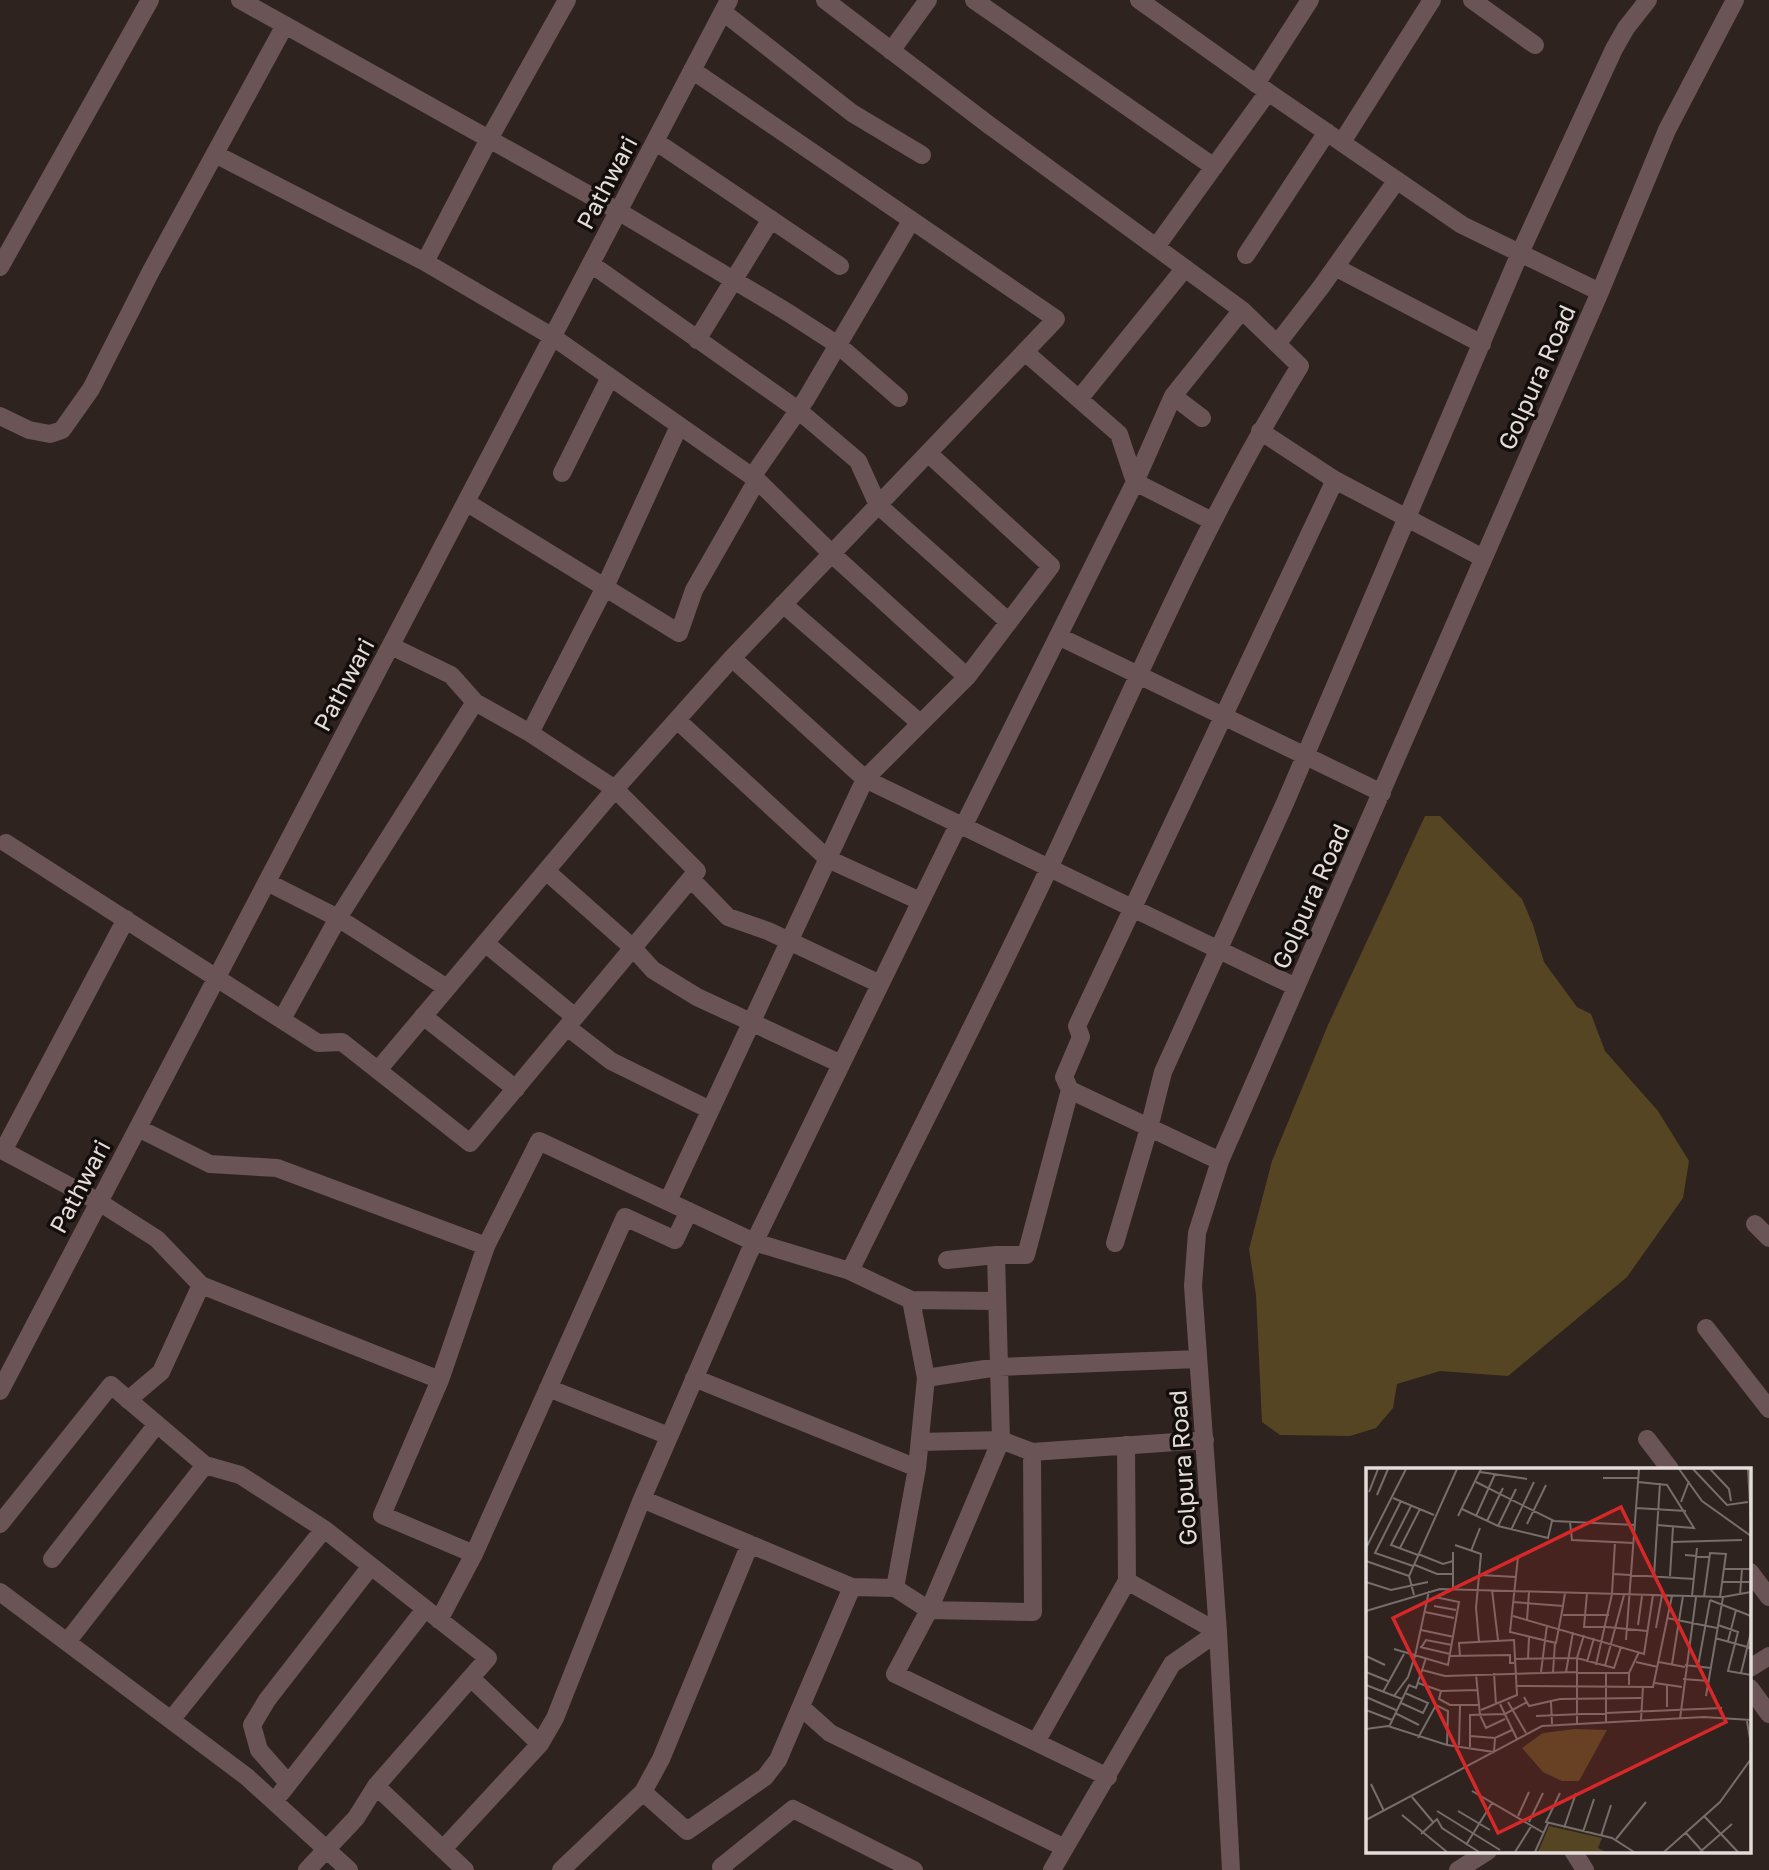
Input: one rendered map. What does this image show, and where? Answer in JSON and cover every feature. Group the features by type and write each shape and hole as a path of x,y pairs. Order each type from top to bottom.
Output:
{"street":[{"path":"0,267 149,0"},
{"path":"240,0 618,211 787,312 838,345 899,398"},
{"path":"425,262 489,139 567,0"},
{"path":"825,0 1242,310 1300,366 1260,431 1212,521 1050,867 850,1271"},
{"path":"891,51 928,0"},
{"path":"974,0 1214,167"},
{"path":"1139,0 1462,225 1600,292"},
{"path":"1156,247 1214,167 1262,88 1309,0"},
{"path":"1342,142 1432,0"},
{"path":"1472,0 1535,45"},
{"path":"1115,1243 1150,1128 1163,1072 1408,520 1520,253 1614,49 1626,28 1648,0"},
{"name":"Golpura Road","path":"1231,1870 1218,1633 1193,1286 1197,1233 1220,1161 1600,292 1667,130 1735,0"},
{"path":"726,6 852,113 922,155"},
{"name":"Pathwari","path":"1,1385 218,978 726,6"},
{"path":"0,416 29,430 50,434 62,430 91,388 285,25"},
{"path":"378,1070 615,789 732,658 1056,320 692,70"},
{"path":"1246,255 1327,132"},
{"path":"655,141 840,267"},
{"path":"215,154 425,262 553,337 755,478 832,554 967,677"},
{"path":"1277,344 1396,180"},
{"path":"697,340 771,219"},
{"path":"466,502 679,633 694,590 755,478 911,221"},
{"path":"591,264 798,411 858,461 878,505 1009,622"},
{"path":"1335,267 1482,344"},
{"path":"1079,399 1185,268"},
{"path":"443,1849 540,1744 555,1718 642,1499 754,1242 920,901 1058,636 1135,482 1173,396 1242,310"},
{"path":"1025,352 1119,434 1135,482 1212,521"},
{"path":"562,473 610,377"},
{"path":"1173,396 1202,418"},
{"path":"530,733 605,587 679,426"},
{"path":"1260,431 1335,480 1483,558"},
{"path":"668,1201 865,779 967,677 1051,566 928,453"},
{"path":"947,1260 1026,1255 1070,1090 1064,1077 1082,1037 1077,1026 1335,480"},
{"path":"783,604 920,723"},
{"path":"1058,636 1382,793"},
{"path":"6,843 318,1043 342,1042 470,1143 697,871 615,789 530,733 475,702 451,675 391,646"},
{"path":"732,658 865,779 1296,987"},
{"path":"282,1019 338,918 475,702"},
{"path":"677,720 828,859 920,901"},
{"path":"546,872 633,948 653,970 697,997 841,1064"},
{"path":"691,879 728,917 791,941 880,984"},
{"path":"267,882 338,918 447,988"},
{"path":"125,919 2,1150 99,1202 157,1239 201,1285 440,1380"},
{"path":"485,943 611,1061 710,1110"},
{"path":"423,1016 516,1089"},
{"path":"1070,1090 1220,1161"},
{"path":"138,1128 210,1164 277,1168 486,1246"},
{"path":"474,1555 382,1516 440,1380 486,1246 539,1140 754,1242 850,1271 911,1300 997,1301"},
{"path":"274,1801 432,1615 474,1555 625,1217 675,1240 689,1211"},
{"path":"1755,1224 1769,1238"},
{"path":"996,1255 1001,1440 929,1610 895,1674 1108,1777"},
{"path":"128,1400 161,1373 201,1285"},
{"path":"895,1588 917,1468 926,1378 911,1300"},
{"path":"1706,1328 1769,1409"},
{"path":"926,1378 998,1367 1198,1359"},
{"path":"694,1378 917,1468"},
{"path":"0,1524 111,1385 205,1465 240,1475 324,1529 488,1658 376,1786 356,1818 307,1870"},
{"path":"548,1388 669,1436"},
{"path":"52,1559 158,1424"},
{"path":"1647,1439 1669,1468"},
{"path":"920,1442 1001,1440 1032,1452 1205,1440"},
{"path":"1036,1742 1127,1581 1126,1445"},
{"path":"642,1499 852,1587 895,1588 929,1610 1033,1612 1032,1452"},
{"path":"67,1642 205,1465"},
{"path":"171,1720 324,1529"},
{"path":"561,1870 643,1792 661,1759 750,1544"},
{"path":"288,1783 259,1750 252,1724 267,1700 371,1566"},
{"path":"1752,1576 1769,1597"},
{"path":"1052,1870 1172,1664 1218,1633 1127,1581"},
{"path":"643,1792 687,1831 765,1777 778,1760 852,1587"},
{"path":"0,1592 247,1777 349,1870"},
{"path":"1752,1667 1769,1656"},
{"path":"471,1678 540,1744"},
{"path":"1752,1691 1769,1714"},
{"path":"801,1707 830,1733 1065,1848"},
{"path":"376,1786 465,1870"},
{"path":"724,1870 721,1867 793,1809 914,1870"},
{"path":"1458,1870 1485,1853"},
{"path":"1574,1853 1585,1870"}],"shaded area":[{"path":"1425,816 1440,816 1522,899 1544,962 1577,1007 1591,1014 1605,1051 1658,1111 1689,1161 1683,1198 1627,1277 1508,1376 1440,1371 1397,1384 1393,1408 1376,1428 1350,1436 1280,1435 1262,1422 1256,1295 1249,1249 1272,1161 1328,1025"}]}
